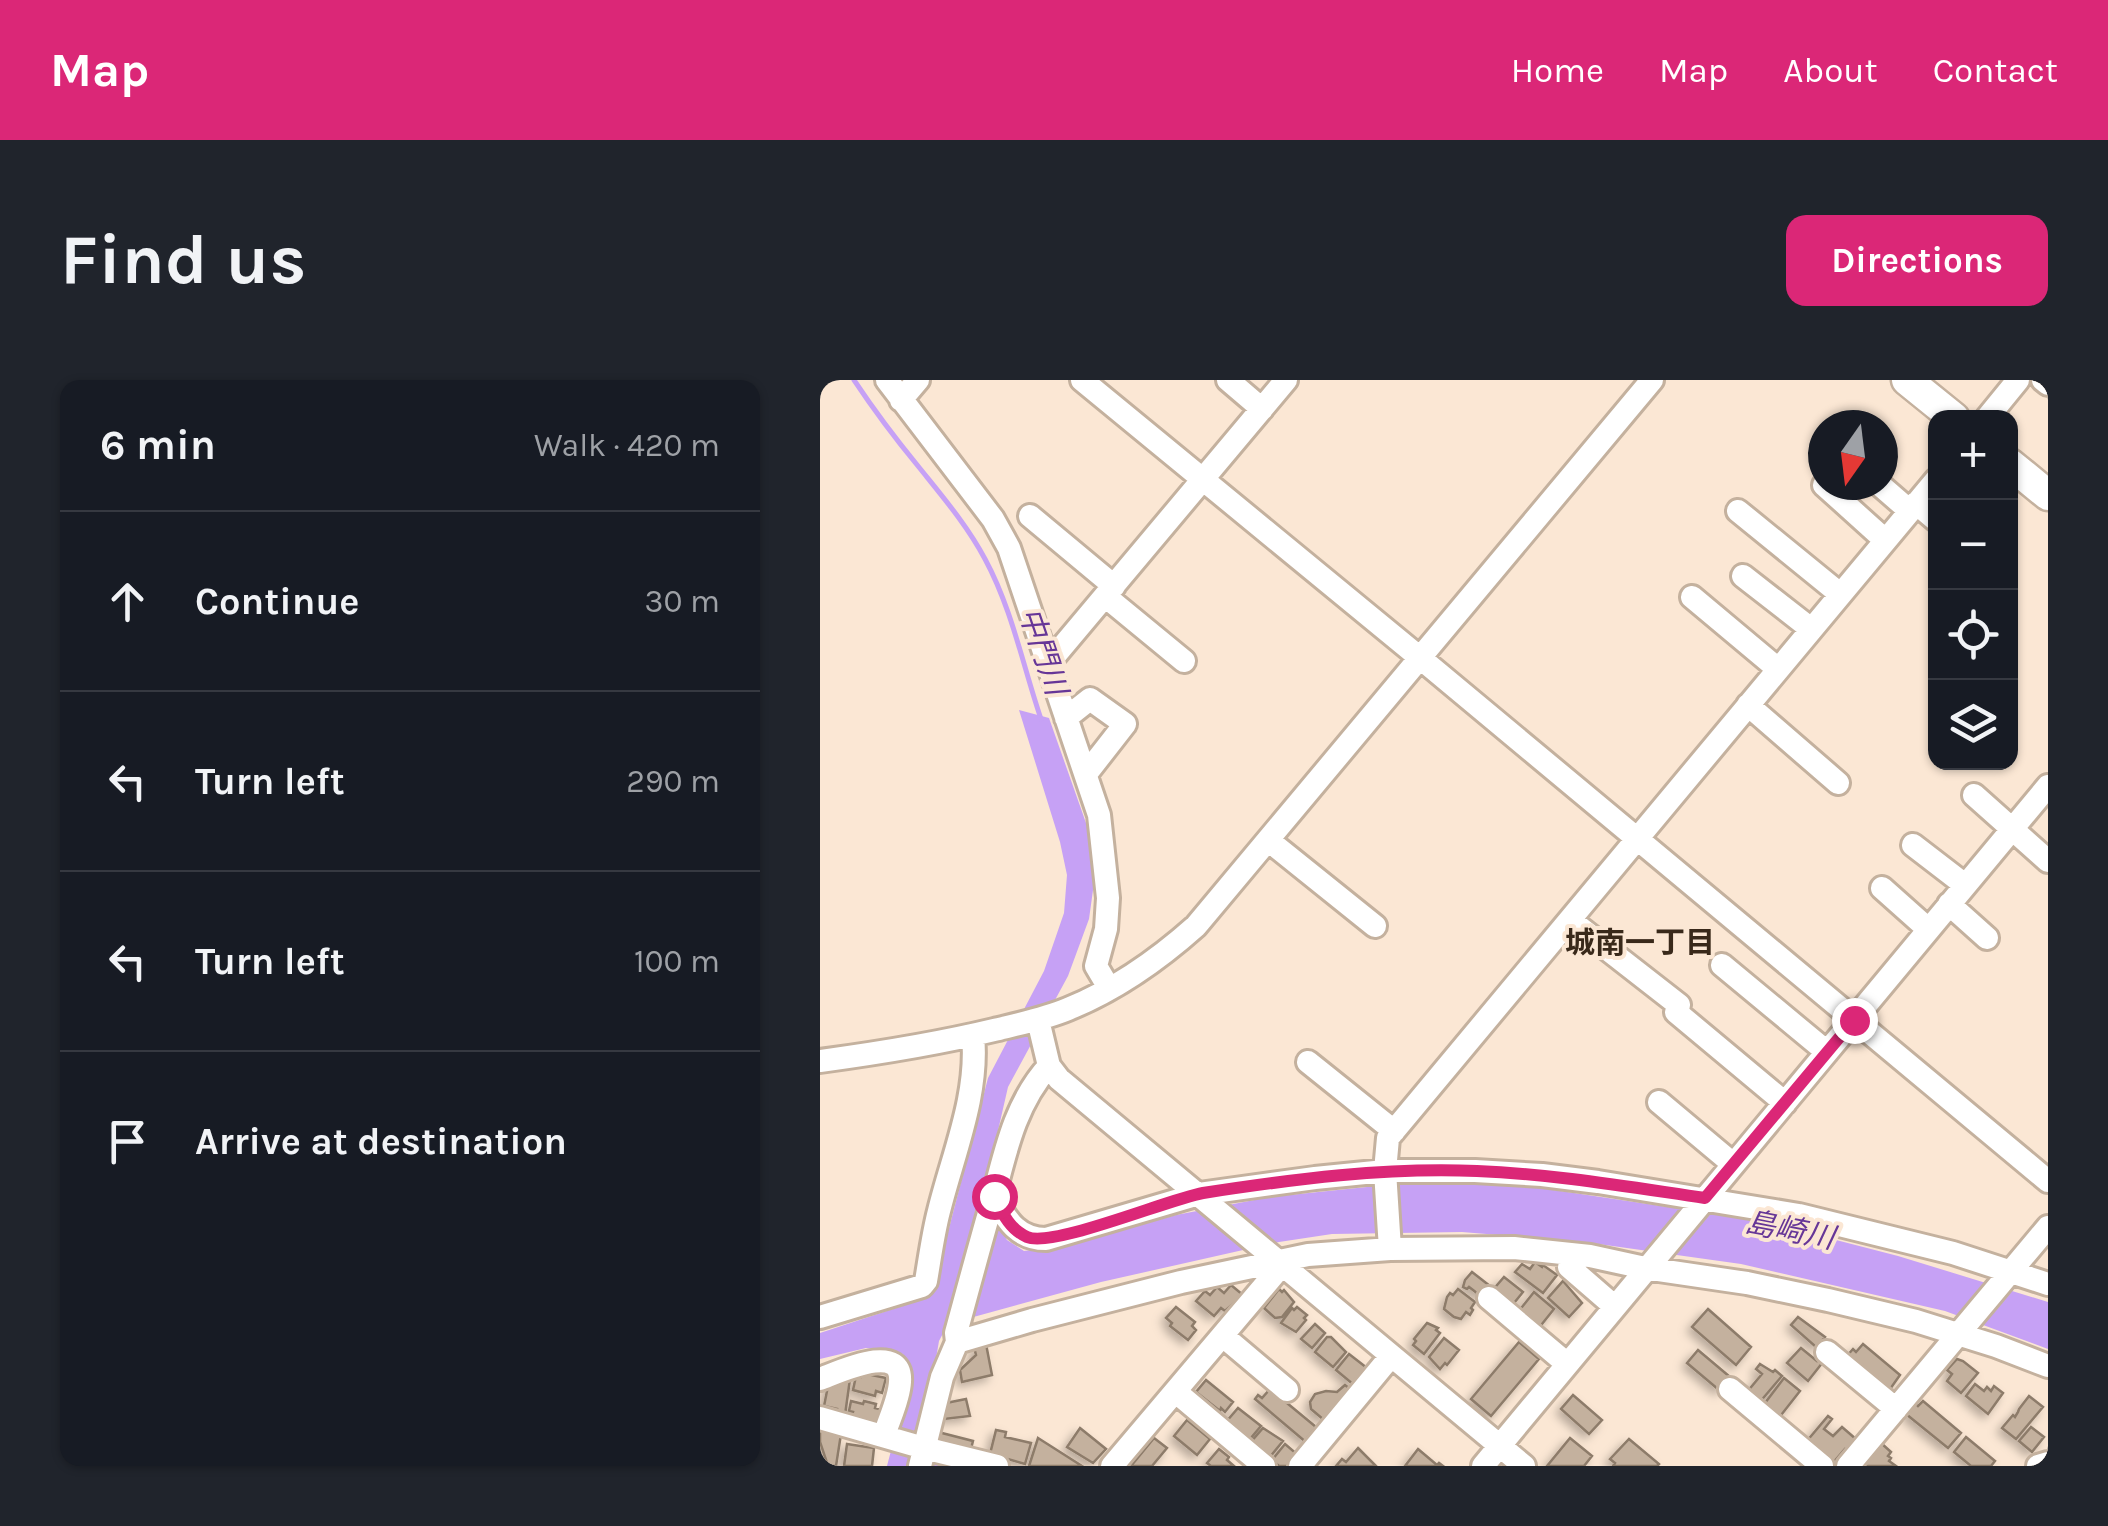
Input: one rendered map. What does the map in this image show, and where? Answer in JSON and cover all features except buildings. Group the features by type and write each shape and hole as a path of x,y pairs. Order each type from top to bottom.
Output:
{"main road":[{"path":"1907,380 1944,410"},
{"path":"2018,471 2048,495"}],"street":[{"path":"886,380 993,519 1009,548 1100,815 1108,898 1106,928 1096,966 1109,988"},
{"path":"901,400 918,380"},
{"path":"1082,380 2048,1180"},
{"path":"1228,380 1262,408"},
{"path":"1047,665 1286,380"},
{"path":"820,1060 918,1048 1038,1020 1109,988 1166,953 1196,926 1652,380"},
{"path":"1994,410 2018,380"},
{"path":"1389,1245 1385,1175 1388,1138 1928,489"},
{"path":"1898,497 1928,515"},
{"path":"1840,500 1885,540"},
{"path":"1738,511 1840,594"},
{"path":"1030,516 1184,661"},
{"path":"1743,576 1810,629"},
{"path":"1692,597 1778,669"},
{"path":"1066,718 1090,699 1125,724 1086,774"},
{"path":"1748,704 1838,784"},
{"path":"1482,1466 2048,786"},
{"path":"1974,795 2048,861"},
{"path":"1268,840 1375,926"},
{"path":"1913,844 1965,885"},
{"path":"1882,888 1928,930"},
{"path":"1949,904 1987,938"},
{"path":"1570,920 1785,1103"},
{"path":"1722,964 1828,1052"},
{"path":"1038,1020 1050,1066 1059,1079 1524,1466"},
{"path":"820,1317 922,1286 926,1281 937,1217 973,1085 973,1036"},
{"path":"1308,1062 1394,1131"},
{"path":"921,1454 1014,1127 1038,1078 1050,1066"},
{"path":"1659,1102 1734,1164"},
{"path":"992,1204 1025,1236 1046,1239 1203,1198 1315,1178 1475,1170 1542,1174 1799,1215 1953,1253 2048,1284"},
{"path":"1848,1466 2048,1227"},
{"path":"956,1338 1275,1259 1389,1245 1514,1248 1648,1265 1828,1300 1961,1332 2048,1366"},
{"path":"1112,1466 1223,1336 1275,1259"},
{"path":"1569,1267 1614,1306"},
{"path":"1490,1298 1566,1363"},
{"path":"1223,1336 1287,1390"},
{"path":"1828,1352 1896,1409"},
{"path":"1300,1466 1391,1356"},
{"path":"820,1379 878,1360 898,1367 901,1378 887,1437"},
{"path":"1730,1389 1822,1466"},
{"path":"1176,1392 1264,1466"},
{"path":"820,1418 887,1437 921,1454 997,1466"},
{"path":"2038,1466 2048,1463"}],"water":[{"name":"島崎川","path":"1019,710 1049,718 1092,840 1094,883 1089,919 1068,976 1008,1087 994,1148 989,1179 995,1218 1007,1240 1024,1251 1069,1245 1176,1215 1270,1197 1425,1181 1527,1186 1762,1221 1898,1256 2048,1302 2048,1349 1945,1311 1741,1264 1584,1242 1462,1232 1332,1234 1101,1282 948,1324 939,1341 912,1466 887,1466 906,1382 903,1354 866,1348 820,1359 820,1333 914,1302 933,1290 988,1078 1044,971 1064,913 1067,875 1060,842"}],"waterway":[{"name":"中門川","path":"854,380 985,559 1010,618 1041,719"},
{"path":"926,1463 939,1466"}],"district":[{"name":"城南一丁目","path":"1640,943"}],"route":[{"path":"994,1196 1009,1224 1035,1239 1199,1194 1385,1171 1542,1174 1705,1198 1854,1020"}]}
